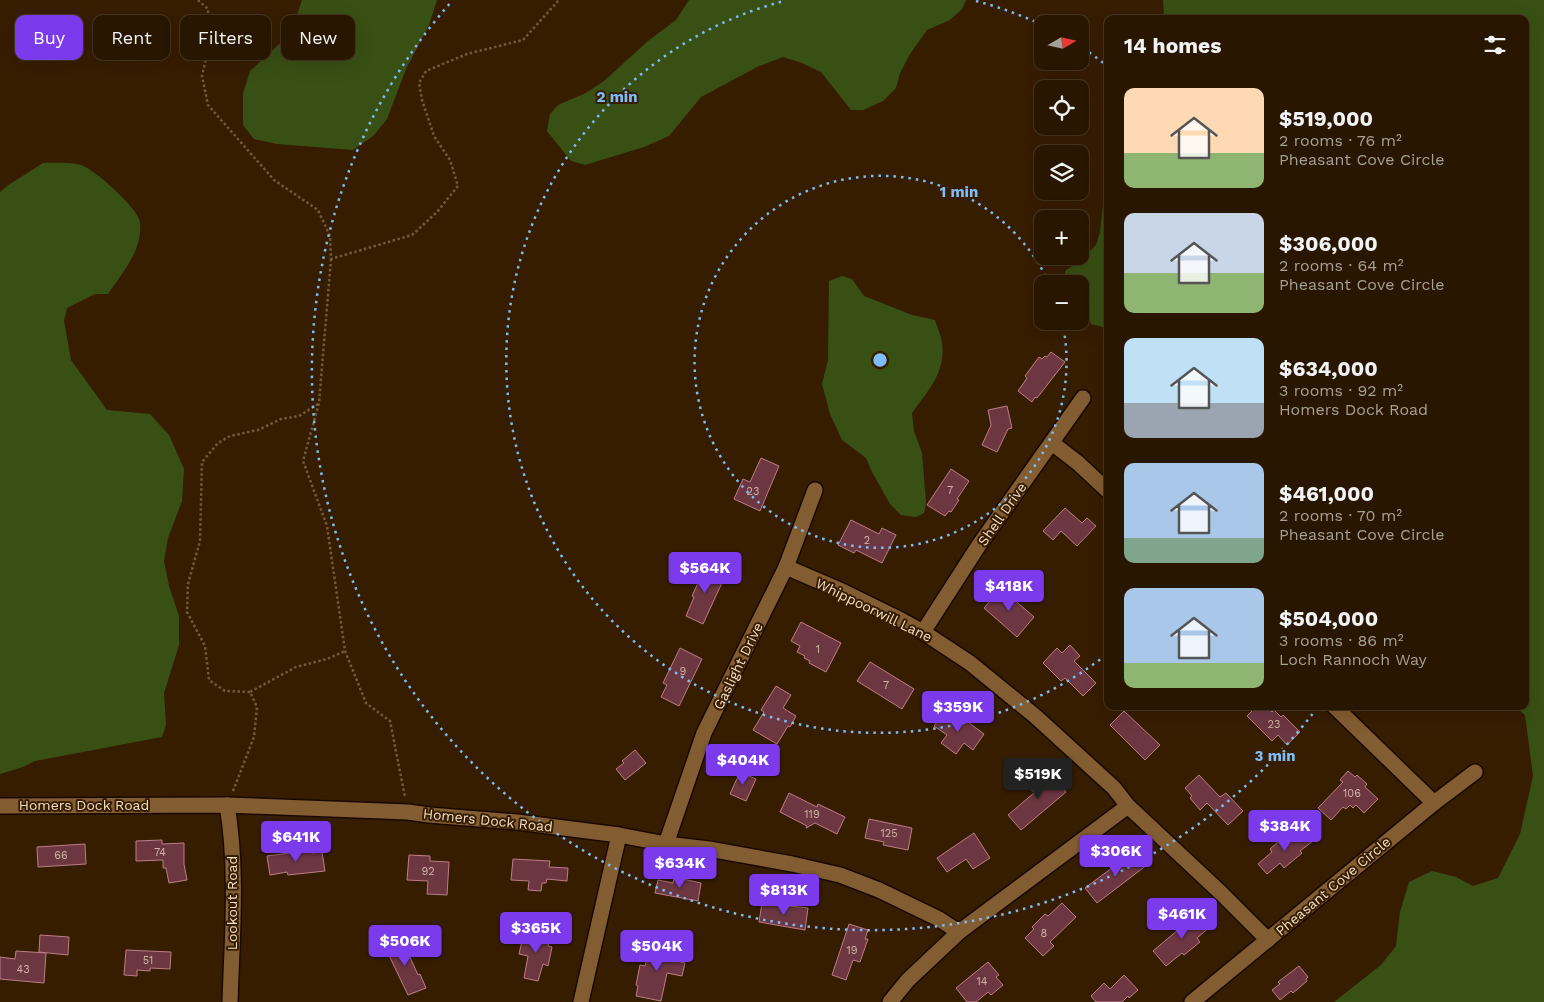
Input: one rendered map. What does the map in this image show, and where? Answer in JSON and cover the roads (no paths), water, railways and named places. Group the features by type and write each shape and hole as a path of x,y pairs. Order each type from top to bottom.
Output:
{"street":[{"name":"Shell Drive","path":"923,632 979,545 1083,398"},
{"path":"1052,443 1104,487"},
{"name":"Gaslight Drive","path":"666,844 704,733 786,567 815,490"},
{"name":"Whippoorwill Lane","path":"786,567 844,592 923,632 970,663 1035,716 1114,788 1128,806 1268,940"},
{"path":"1338,710 1434,803"},
{"name":"Pheasant Cove Circle","path":"1192,1002 1434,803 1476,772"},
{"name":"Homers Dock Road","path":"0,806 227,805 408,812 517,822 618,835 666,844 709,848 840,875 879,890 938,919 959,932"},
{"name":"Lookout Road","path":"227,805 231,828 234,888 230,1002"},
{"path":"890,1002 908,980 959,932 1128,806"},
{"path":"581,1002 618,835"}]}
